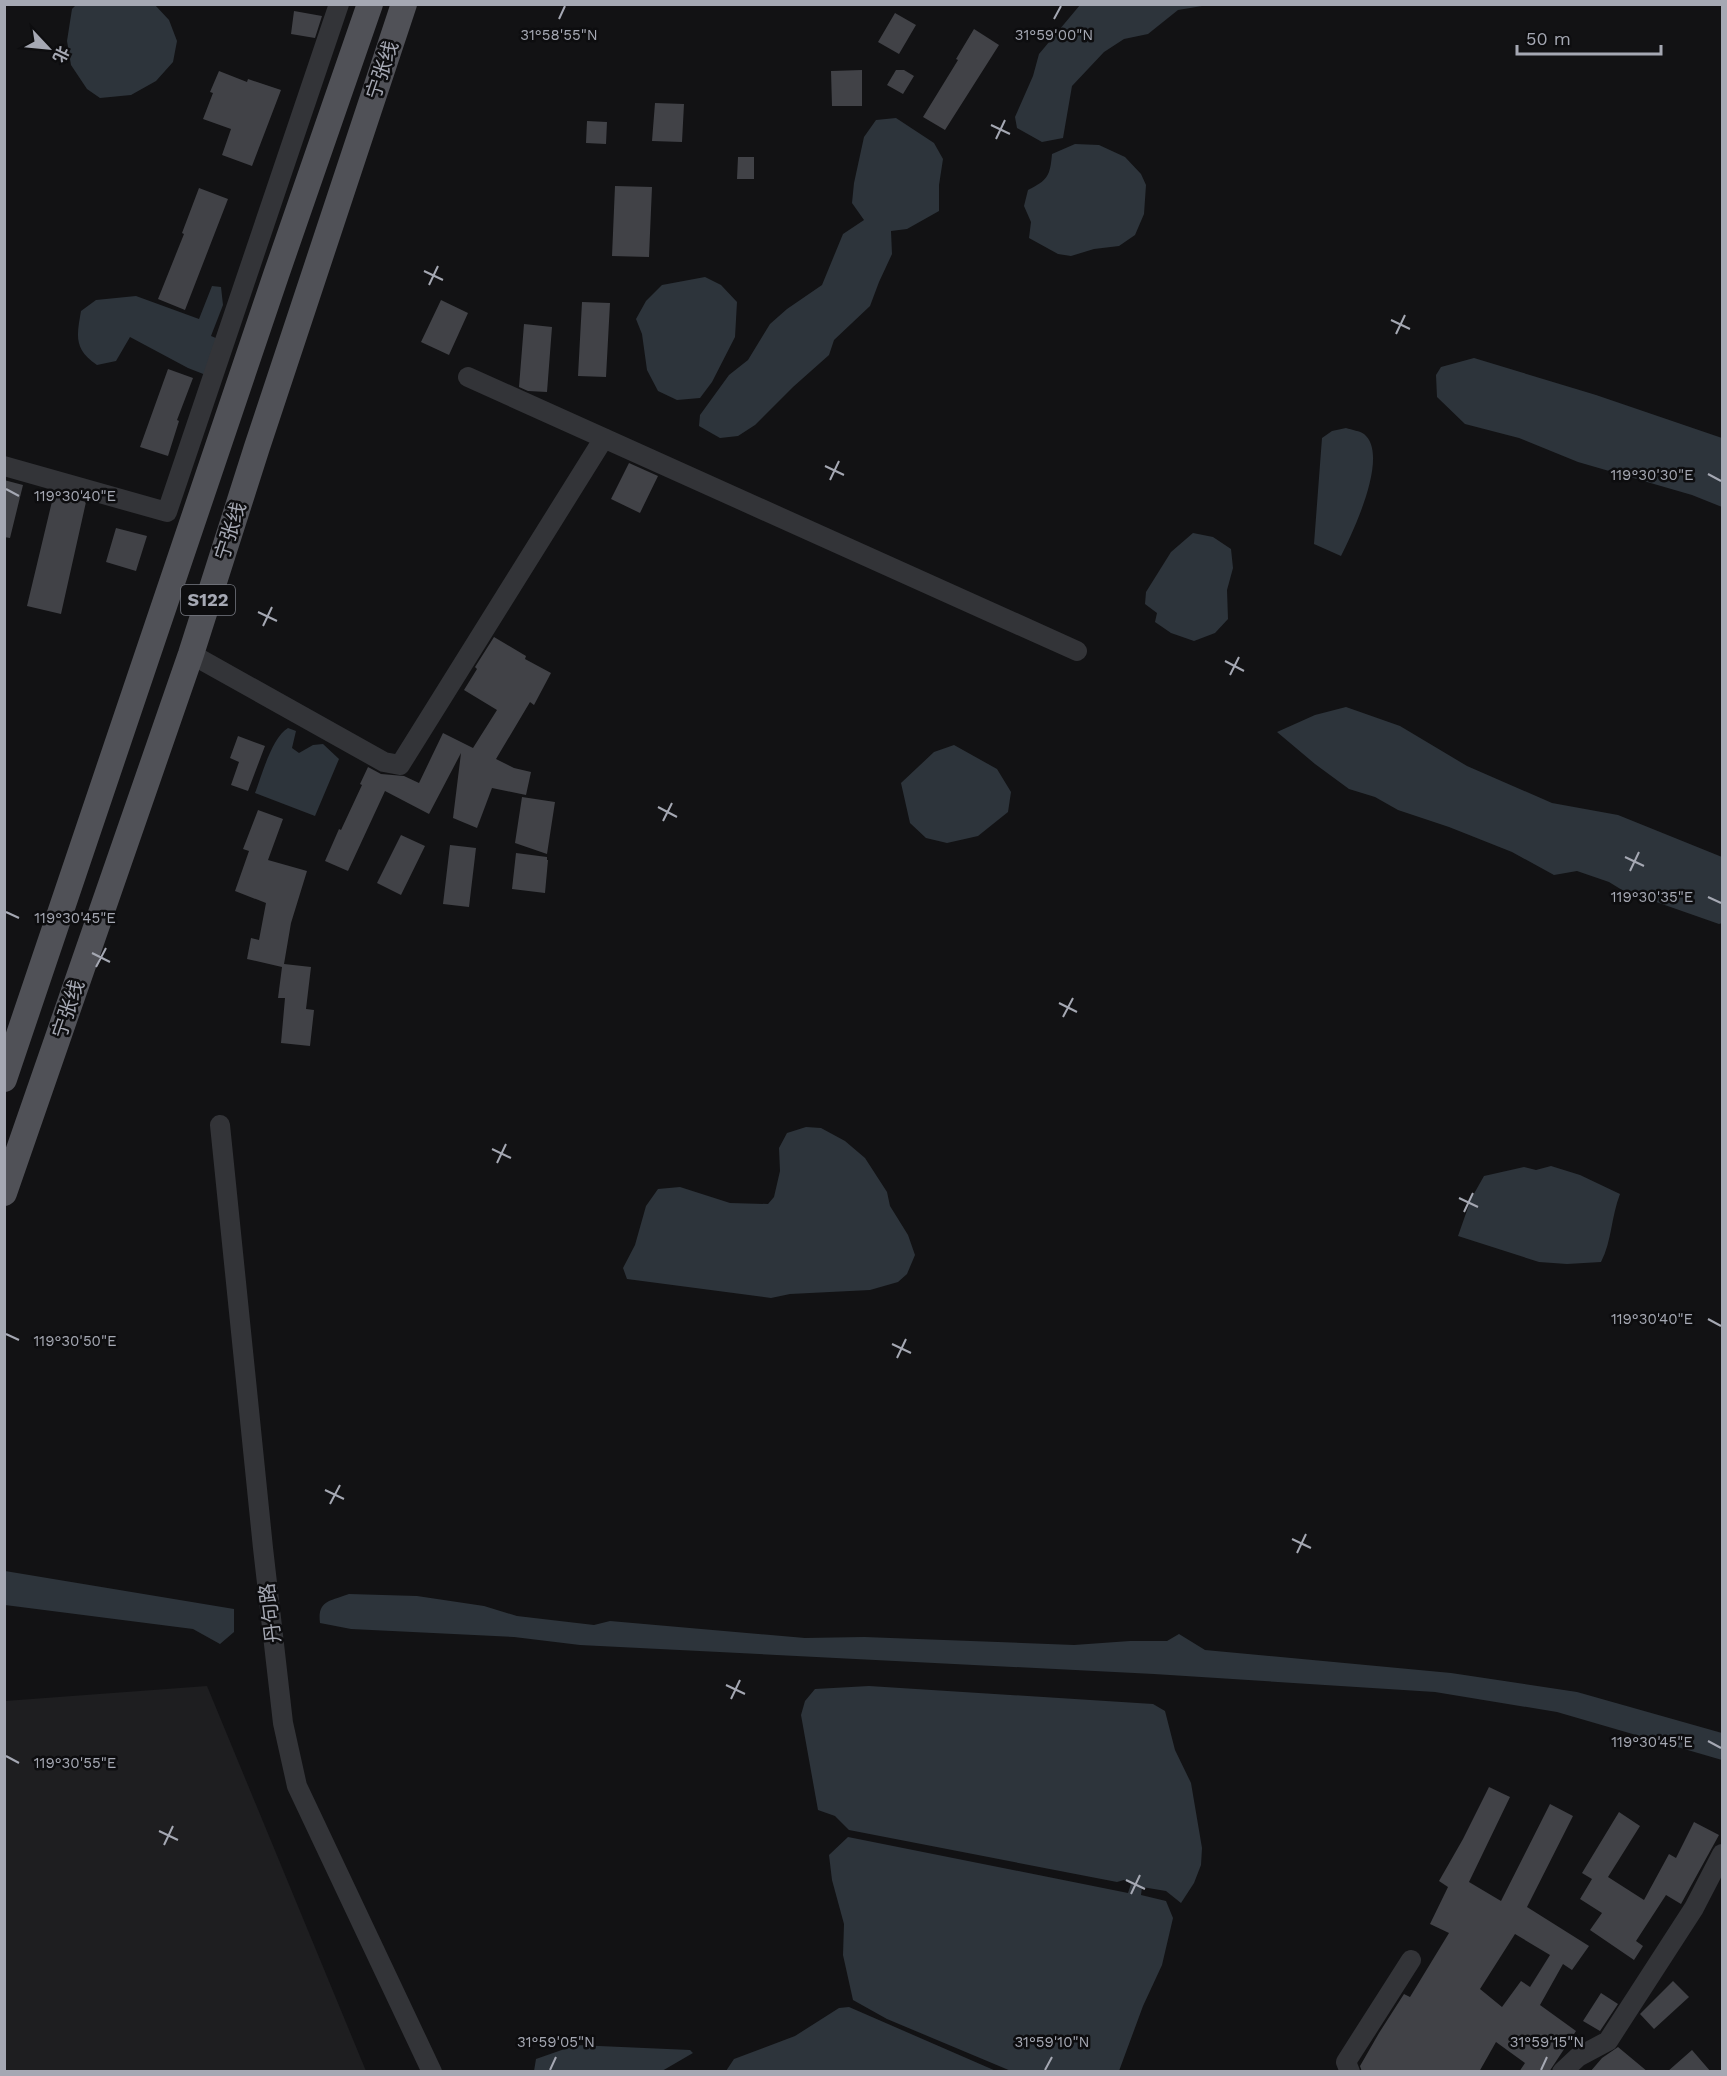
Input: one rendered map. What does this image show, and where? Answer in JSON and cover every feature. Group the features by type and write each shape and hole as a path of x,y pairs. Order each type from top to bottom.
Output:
{"main road":[{"name":"宁张线","path":"4,1079 370,4"},
{"name":"宁张线","path":"4,1193 191,654 260,435 404,4"}],"street":[{"path":"4,466 167,512 339,4"},
{"path":"468,377 1077,651"},
{"path":"191,654 384,762 400,765 604,438"},
{"name":"丹句路","path":"220,1125 283,1723 297,1786 432,2072"},
{"path":"1562,2072 1578,2057 1608,2041 1694,1908 1722,1854"},
{"path":"1350,2072 1346,2062 1411,1960"}],"shaded area":[{"path":"76,5 155,5 169,20 177,41 173,62 156,81 131,95 100,98 87,89 71,65 67,41 72,9"},
{"path":"1080,5 1208,5 1178,10 1148,34 1124,39 1104,52 1072,86 1063,138 1042,142 1017,128 1015,117 1033,76 1039,54"},
{"path":"896,118 934,143 943,159 939,185 939,211 907,229 891,231 892,254 870,306 834,340 829,355 755,425 738,436 720,438 699,426 700,415 729,375 748,360 770,324 787,309 822,285 843,234 864,220 852,203 864,137 876,120"},
{"path":"1075,144 1099,145 1125,157 1141,174 1146,185 1144,214 1135,235 1119,246 1094,249 1071,256 1058,254 1029,238 1031,222 1024,206 1028,190 1047,176 1052,154"},
{"path":"705,277 721,285 737,302 735,337 712,382 700,398 677,400 658,391 647,370 642,334 636,319 646,301 662,285"},
{"path":"212,286 221,287 223,305 211,336 228,343 216,379 188,368 130,337 116,361 97,365 80,347 78,327 81,311 96,300 136,296 199,319"},
{"path":"1474,358 1596,395 1722,438 1722,507 1692,495 1578,462 1519,438 1465,424 1437,397 1436,375 1441,367"},
{"path":"1346,428 1364,434 1371,444 1373,459 1367,494 1341,556 1314,544 1322,438 1332,431"},
{"path":"1193,533 1213,537 1231,549 1233,568 1227,590 1228,619 1215,633 1194,641 1171,633 1155,622 1157,613 1145,604 1146,592 1171,552"},
{"path":"1346,707 1400,726 1467,766 1552,803 1618,815 1722,857 1722,923 1719,924 1622,890 1609,882 1577,871 1554,875 1512,852 1398,810 1375,797 1349,789 1277,732 1315,715"},
{"path":"288,728 296,731 292,748 299,753 313,745 323,744 339,759 315,816 255,793 272,748"},
{"path":"954,745 997,769 1011,792 1008,812 978,836 947,843 926,838 910,823 901,783 934,752"},
{"path":"806,1127 821,1128 845,1141 865,1158 887,1192 890,1206 908,1235 915,1255 907,1274 898,1282 870,1290 790,1294 771,1298 627,1279 623,1268 635,1245 646,1206 658,1189 680,1187 730,1203 768,1204 774,1197 780,1171 779,1148 787,1133"},
{"path":"1551,1166 1580,1175 1620,1194 1601,1262 1567,1264 1539,1262 1458,1236 1471,1199 1484,1176 1524,1167 1536,1170"},
{"path":"5,1571 234,1609 234,1632 220,1644 193,1629 5,1605"},
{"path":"349,1594 417,1596 484,1606 517,1616 594,1625 610,1621 805,1638 864,1637 1074,1645 1167,1641 1179,1634 1205,1650 1451,1673 1577,1692 1722,1733 1722,1760 1557,1712 1435,1692 1154,1674 580,1645 514,1637 351,1629 320,1623 321,1610 327,1602"},
{"path":"207,1686 366,2071 5,2071 5,1701"},
{"path":"869,1686 1153,1704 1165,1711 1175,1750 1191,1783 1202,1848 1201,1865 1194,1883 1181,1903 1166,1891 1142,1887 1141,1895 1166,1901 1173,1918 1162,1965 1143,2006 1119,2071 1011,2071 887,2019 853,2000 843,1955 844,1924 832,1880 829,1855 848,1837 1128,1893 1131,1884 1124,1880 1117,1882 849,1830 835,1816 818,1810 801,1715 805,1701 815,1689"},
{"path":"849,2007 996,2071 726,2071 734,2059 795,2036 839,2008"},
{"path":"576,2045 690,2050 693,2053 662,2071 534,2071 536,2059"}],"building":[{"path":"294,11 322,16 315,38 291,34"},
{"path":"895,13 916,25 899,54 878,42"},
{"path":"974,29 999,45 945,130 923,117"},
{"path":"862,70 862,106 832,106 831,71"},
{"path":"896,70 904,70 914,76 903,94 887,85"},
{"path":"219,71 247,82 248,79 281,90 252,166 222,155 231,129 203,119 213,93 210,92"},
{"path":"655,103 684,104 682,142 652,141"},
{"path":"587,121 607,122 606,144 586,143"},
{"path":"738,157 754,157 754,179 737,179"},
{"path":"615,186 652,187 649,257 612,256"},
{"path":"199,188 228,199 185,310 158,299 184,234 182,233"},
{"path":"441,300 468,313 449,355 421,342"},
{"path":"582,302 610,303 606,377 578,376"},
{"path":"524,324 552,327 547,392 528,391 519,387"},
{"path":"168,369 193,378 177,420 179,421 168,456 140,447"},
{"path":"629,463 658,476 640,513 611,499"},
{"path":"4,480 23,485 10,538 4,537"},
{"path":"54,493 86,502 61,614 27,606"},
{"path":"116,528 147,536 136,571 106,562"},
{"path":"494,637 526,656 525,659 551,673 534,705 530,702 496,759 514,768 531,772 526,795 492,788 477,828 453,818 461,753 429,814 385,791 348,871 325,861 362,785 360,784 368,767 381,774 404,776 419,783 443,733 473,748 497,710 464,690"},
{"path":"238,736 265,746 248,791 231,785 239,762 230,758"},
{"path":"522,797 555,802 547,854 515,843"},
{"path":"258,810 283,819 268,860 307,871 291,923 284,964 311,967 306,1009 314,1010 310,1046 281,1043 285,998 278,998 282,967 247,959 251,938 259,940 266,903 235,891 249,851 243,849"},
{"path":"401,835 425,846 401,895 377,883"},
{"path":"450,845 476,848 469,907 443,904"},
{"path":"516,853 547,857 545,893 512,889"},
{"path":"1489,1787 1510,1797 1469,1882 1501,1901 1550,1804 1573,1816 1527,1907 1589,1946 1572,1970 1563,1964 1540,2005 1576,2031 1549,2072 1519,2072 1525,2063 1496,2042 1479,2072 1362,2072 1360,2066 1379,2033 1404,1994 1410,1997 1449,1933 1430,1924 1448,1887 1439,1881","holes":["1515,1934 1550,1955 1530,1987 1521,1981 1502,2007 1480,1989"]},
{"path":"1619,1812 1640,1826 1608,1877 1644,1900 1669,1854 1676,1858 1694,1822 1719,1835 1681,1904 1666,1895 1636,1941 1643,1946 1634,1960 1590,1930 1602,1913 1580,1899 1592,1879 1582,1873"},
{"path":"1673,1981 1689,1997 1654,2029 1640,2014"},
{"path":"1601,1993 1618,2004 1600,2031 1583,2021"},
{"path":"1618,2047 1648,2072 1590,2072 1602,2058"},
{"path":"1692,2050 1711,2072 1667,2072"}]}
